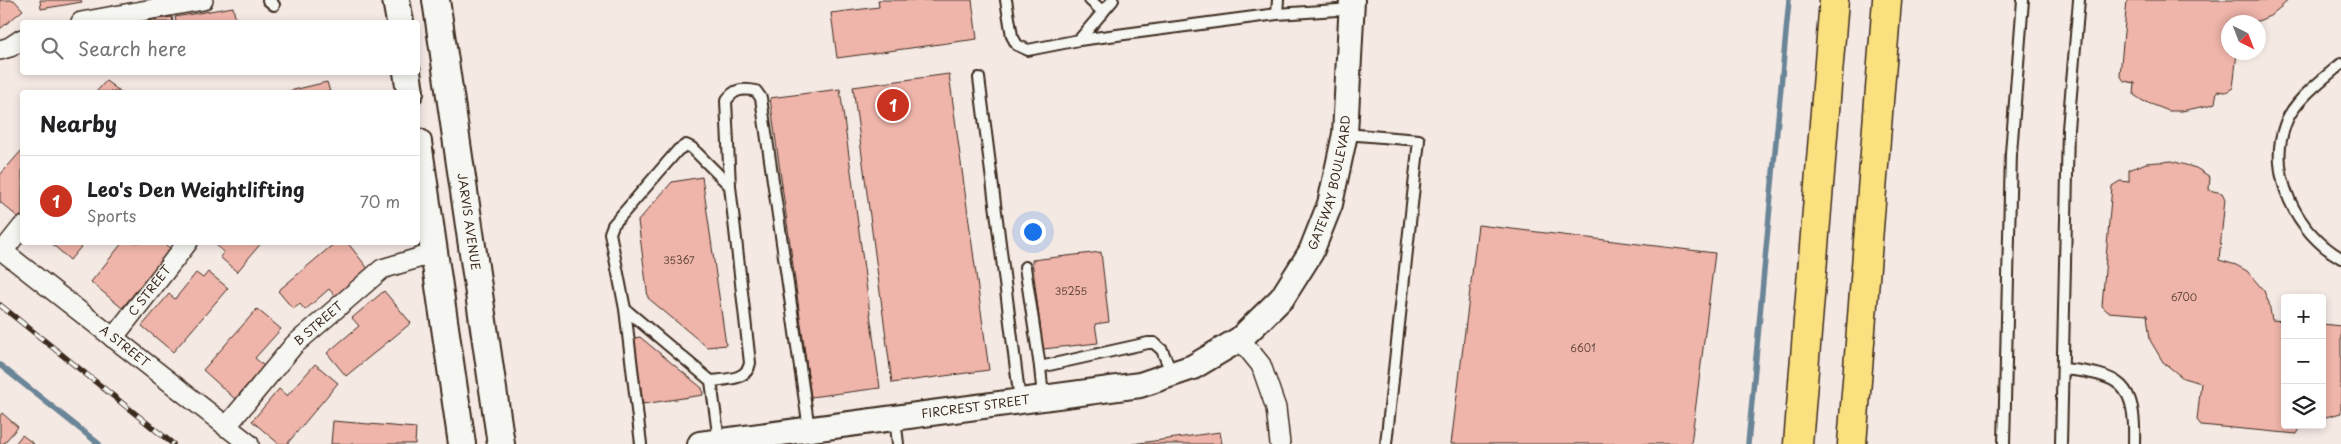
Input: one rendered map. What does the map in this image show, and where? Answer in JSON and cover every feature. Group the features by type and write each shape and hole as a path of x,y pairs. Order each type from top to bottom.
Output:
{"highway":[{"path":"1798,444 1834,0"},
{"path":"1852,444 1887,0"},
{"path":"1869,444 1903,0"}],"main road":[{"path":"396,0 400,20"},
{"name":"JARVIS AVENUE","path":"436,0 501,444"},
{"path":"407,75 410,90"},
{"path":"420,155 462,444"}],"street":[{"path":"92,20 203,0"},
{"name":"GATEWAY BOULEVARD","path":"1240,339 1282,298 1311,252 1330,204 1345,134 1352,4"},
{"path":"0,50 10,47 20,40"},
{"path":"1,250 20,229"},
{"name":"C STREET","path":"113,338 186,245"},
{"name":"A STREET","path":"1,250 249,444"},
{"name":"B STREET","path":"226,427 294,345 382,269 435,253"},
{"path":"1240,339 1260,365 1276,408 1280,444"},
{"name":"FIRCREST STREET","path":"709,443 1140,385 1193,367 1240,339"}],"lane":[{"path":"1006,0 1014,41 1022,48 1028,50 1079,40 1352,4"},
{"path":"1090,0 1103,12"},
{"path":"1079,40 1113,0"},
{"path":"1277,14 1278,0"},
{"path":"2004,444 2011,153 2023,0"},
{"path":"2061,444 2068,129 2079,0"},
{"path":"2341,64 2308,91 2285,123 2278,155 2285,189 2304,225 2331,252 2341,258"},
{"path":"979,78 1032,399"},
{"path":"625,309 711,381 740,377 749,369 750,363 730,186 726,101 738,89 756,91 761,98 809,429"},
{"path":"1345,134 1419,140 1386,444"},
{"path":"641,444 625,309 611,229 682,146 688,145 730,186"},
{"path":"1025,267 1040,367 1032,399"},
{"path":"1040,367 1154,343 1162,350 1172,374"},
{"path":"2064,369 2096,372 2109,376 2119,384 2130,400 2133,416 2134,444"},
{"path":"709,443 711,381"},
{"path":"895,418 898,444"}],"building":[{"path":"0,0 14,0 23,10 0,29"},
{"path":"40,0 81,0 82,2 41,9"},
{"path":"878,0 972,0 977,39 837,58 831,13 879,7"},
{"path":"2127,0 2289,0 2266,18 2266,15 2221,15 2221,60 2236,60 2233,88 2226,92 2217,91 2215,103 2182,111 2169,111 2143,101 2134,95 2135,83 2124,81 2120,75"},
{"path":"233,7 236,20 176,20 175,17"},
{"path":"172,17 173,20 152,20"},
{"path":"949,74 989,370 892,383 853,87"},
{"path":"106,81 118,90 98,90"},
{"path":"327,82 329,90 293,90"},
{"path":"840,89 880,388 811,397 770,98"},
{"path":"20,152 19,218 0,202 0,175"},
{"path":"2172,161 2196,168 2210,177 2209,190 2222,193 2225,199 2219,260 2236,265 2247,271 2264,291 2269,303 2272,320 2281,321 2281,429 2300,429 2297,434 2201,425 2197,420 2201,383 2183,378 2163,362 2150,340 2147,315 2108,312 2102,306 2112,186 2120,181 2129,182 2129,170 2146,163"},
{"path":"702,177 726,345 707,347 648,298 638,221 672,182"},
{"path":"1478,225 1715,253 1691,444 1451,444"},
{"path":"53,245 82,245 70,260"},
{"path":"121,245 166,245 171,249 122,308 91,282"},
{"path":"216,245 260,245 237,272 220,257 224,252"},
{"path":"332,245 349,245 369,270 336,297 329,289 305,310 300,304 293,309 278,291"},
{"path":"1101,252 1109,322 1095,324 1098,343 1043,349 1032,260"},
{"path":"208,272 228,288 173,352 142,326 169,294 175,299 196,273 203,278"},
{"path":"384,291 411,323 346,376 327,353 359,326 352,318"},
{"path":"257,309 281,329 255,358 264,366 235,399 203,370"},
{"path":"2326,324 2341,326 2341,413 2326,417"},
{"path":"640,337 702,388 703,395 643,404 634,338"},
{"path":"315,364 338,383 287,444 279,444 252,421 279,389 287,396"},
{"path":"2,413 18,427 3,444 0,444 0,416"},
{"path":"333,421 416,428 415,444 331,444"},
{"path":"1220,432 1222,444 1132,444"},
{"path":"22,435 34,444 15,444"}],"waterway":[{"path":"1748,444 1789,0"},
{"path":"0,365 99,444"}],"railway":[{"path":"0,305 173,444"}],"place":[{"name":"Leo's Den Weightlifting","path":"893,105"}]}
